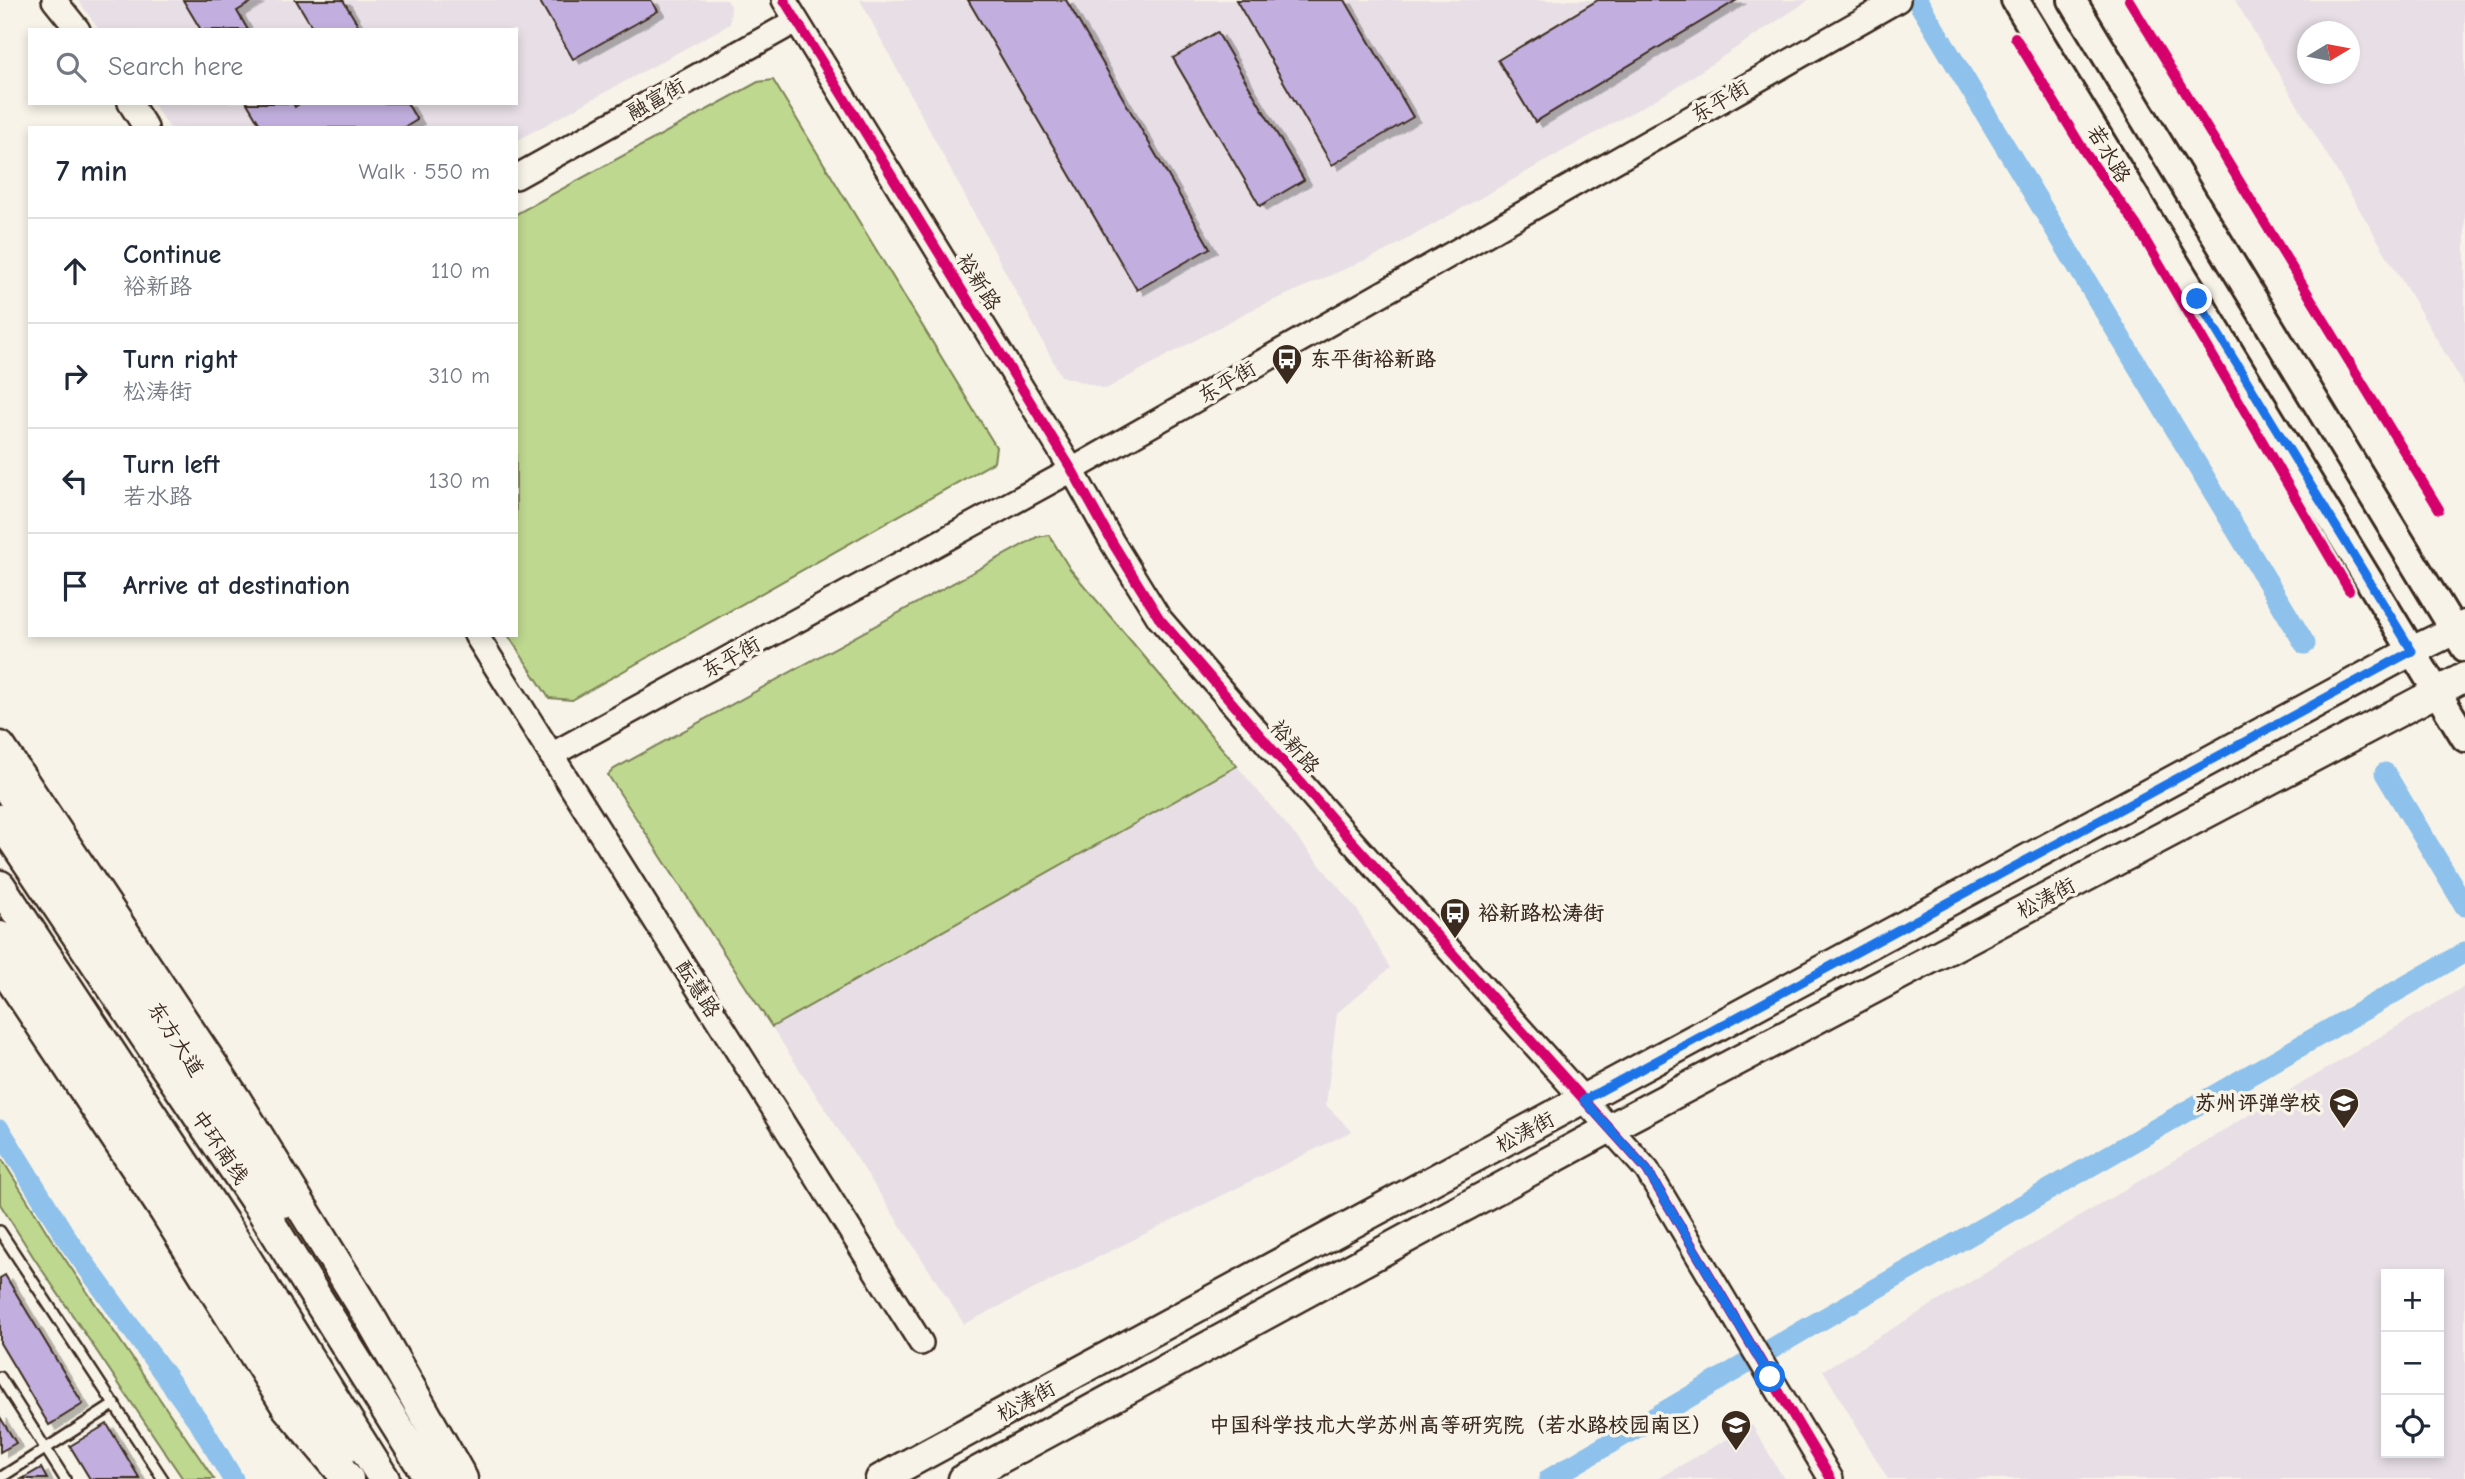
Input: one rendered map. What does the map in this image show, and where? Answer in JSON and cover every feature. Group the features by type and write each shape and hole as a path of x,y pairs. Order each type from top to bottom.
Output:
{"highway":[{"path":"0,747 235,1099 372,1321 461,1479"},
{"name":"中环南线","path":"0,820 260,1207 430,1479"},
{"name":"中环南线","path":"0,886 229,1232 384,1479"},
{"path":"0,963 165,1212 288,1408 348,1479"}],"main road":[{"name":"若水路","path":"2015,0 2465,738"},
{"path":"2072,0 2462,635"},
{"name":"松涛街","path":"880,1479 2412,651 2462,635"},
{"name":"松涛街","path":"963,1479 1610,1128 2465,677"},
{"name":"东方大道","path":"0,779 170,1030 461,1479"},
{"path":"0,936 113,1104 356,1479"}],"street":[{"path":"54,0 76,28"},
{"name":"裕新路","path":"784,0 1072,470 1159,618 1341,830 1647,1170 1830,1479"},
{"name":"东平街","path":"551,755 1072,470 1889,5"},
{"name":"融富街","path":"518,176 796,21"},
{"path":"131,105 145,126"},
{"name":"酝慧路","path":"477,637 921,1343"}],"lane":[{"path":"0,1231 163,1479"},
{"path":"0,1377 65,1479"},
{"path":"0,1478 116,1404"}],"shaded area":[{"path":"78,0 727,0 731,6 730,24 518,140 518,126 169,126 153,105 518,105 518,28 98,28"},
{"path":"860,0 1809,0 1672,90 1386,251 1245,313 1106,389 1061,376"},
{"path":"2235,0 2465,0 2465,387"},
{"path":"1237,766 1356,908 1390,968 1337,1013 1326,1105 1352,1131 964,1324 772,1027"},
{"name":"苏州评弹学校","path":"2465,986 2465,1479 1888,1479 1823,1370"},
{"name":"中国科学技术大学苏州高等研究院（若水路校园南区）","path":"1752,1425 1784,1479 1657,1479"}],"green space":[{"path":"773,80 996,447 994,462 572,700 549,698 509,637 518,637 518,213 758,82"},
{"path":"1049,535 1070,569 1237,766 772,1027 608,775 614,769 1037,537"},
{"path":"0,1156 50,1237 214,1479 183,1479 34,1258 0,1204"}],"building":[{"path":"183,0 255,0 237,11 247,28 200,28"},
{"path":"296,0 343,0 360,28 313,28"},
{"path":"539,0 651,0 658,11 573,59"},
{"path":"968,0 1066,0 1210,248 1137,290"},
{"path":"1236,0 1345,0 1413,117 1332,165"},
{"path":"1598,0 1737,0 1535,122 1498,60"},
{"path":"1217,32 1304,180 1260,206 1173,58"},
{"path":"248,105 408,105 417,120 407,126 261,126"},
{"path":"5,1275 83,1404 49,1425 0,1343 0,1278"},
{"path":"0,1417 16,1443 0,1452"},
{"path":"107,1424 140,1479 90,1479 70,1446"},
{"path":"41,1468 47,1479 22,1479"}],"waterway":[{"path":"1917,0 2305,644"},
{"path":"2385,773 2465,906"},
{"path":"1549,1479 2465,952"},
{"path":"0,1130 69,1242 199,1422 233,1479"}],"cycle path":[{"path":"784,0 1072,470 1159,618 1341,829 1647,1170 1831,1479"},
{"path":"2129,0 2439,509"},
{"path":"2015,37 2086,154 2137,226 2349,590"}],"place":[{"name":"东平街裕新路","path":"1287,386"},
{"name":"裕新路松涛街","path":"1455,940"},
{"name":"苏州评弹学校","path":"2344,1130"},
{"name":"中国科学技术大学苏州高等研究院（若水路校园南区）","path":"1736,1452"}],"route":[{"path":"1770,1377 1647,1170 1584,1100 2412,651 2197,299"}]}
